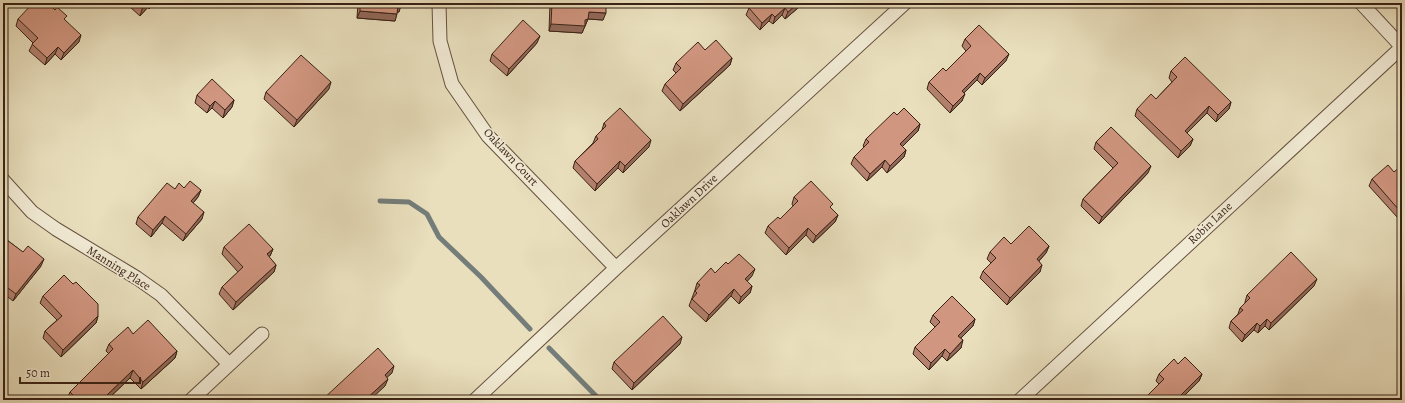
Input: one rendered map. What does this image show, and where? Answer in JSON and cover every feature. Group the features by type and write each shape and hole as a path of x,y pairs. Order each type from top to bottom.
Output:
{"street":[{"name":"Oaklawn Court","path":"439,3 440,41 452,84 488,136 616,268"},
{"name":"Oaklawn Drive","path":"475,400 616,268 905,3"},
{"path":"1361,3 1402,47"},
{"name":"Robin Lane","path":"1020,400 1402,47"},
{"name":"Manning Place","path":"3,180 32,212 56,229 137,278 162,295 229,364"},
{"path":"191,400 262,334"}],"building":[{"path":"3,3 8,3 5,20 3,19"},
{"path":"33,3 48,3 55,10 57,7 67,16 64,19 81,35 64,53 58,47 47,58 32,44 38,38 18,19"},
{"path":"360,3 401,3 401,5 398,5 397,14 360,11"},
{"path":"552,3 606,3 606,13 589,12 588,19 585,20 585,26 551,24"},
{"path":"755,3 798,3 788,12 785,8 775,17 772,14 762,23 749,8"},
{"path":"523,20 540,36 509,69 492,54"},
{"path":"979,25 1009,54 985,78 980,73 962,91 965,94 953,106 929,82 943,68 946,71 971,46 965,39"},
{"path":"716,40 732,58 683,104 665,84 681,68 676,63 698,42 705,50"},
{"path":"301,55 331,82 297,120 266,92"},
{"path":"1185,57 1231,102 1218,115 1209,106 1185,131 1193,139 1181,151 1137,109 1151,94 1156,99 1177,77 1171,71"},
{"path":"212,79 234,100 225,110 215,101 210,106 197,95"},
{"path":"620,108 651,140 625,166 620,161 597,184 575,161 598,139 596,136 606,126 604,123"},
{"path":"904,108 920,124 900,144 906,150 890,166 885,160 870,174 854,157 869,142 866,139 894,112 897,115"},
{"path":"1111,127 1151,166 1102,217 1083,199 1118,163 1096,142"},
{"path":"1388,165 1394,172 1402,165 1402,207 1399,210 1372,179"},
{"path":"190,181 201,190 191,201 204,212 186,234 165,216 153,230 138,217 167,183 175,189 179,183 184,188"},
{"path":"811,181 833,204 830,207 838,215 816,236 808,228 789,248 768,226 778,217 780,219 798,201 794,197"},
{"path":"249,224 273,249 267,254 276,265 236,302 222,287 243,267 224,247"},
{"path":"1029,226 1049,246 1037,259 1042,265 1010,298 983,271 996,258 990,252 1004,237 1011,244"},
{"path":"3,237 23,252 28,246 44,259 16,294 4,285 3,287"},
{"path":"1291,252 1317,279 1271,323 1267,319 1260,326 1257,323 1245,335 1231,321 1243,310 1240,308 1250,298 1247,295"},
{"path":"739,254 755,269 745,279 752,286 741,297 734,289 709,315 692,299 697,293 695,291 700,285 697,283 711,268 715,273 726,262 728,264"},
{"path":"64,275 73,284 76,282 98,304 98,316 63,350 45,331 62,316 43,296"},
{"path":"952,296 975,319 958,336 963,340 950,354 945,349 931,363 915,347 940,322 933,315"},
{"path":"663,316 682,337 634,383 614,362"},
{"path":"148,320 177,351 143,382 133,370 107,395 111,400 78,400 70,392 113,349 109,344 128,327 133,334"},
{"path":"378,348 394,366 385,375 388,379 365,400 362,397 359,400 322,400"},
{"path":"1185,357 1202,374 1177,399 1176,397 1173,400 1143,400 1164,379 1159,374 1174,359 1178,364"}],"waterway":[{"path":"380,201 409,202 427,214 439,237 481,277 530,329"},
{"path":"549,348 600,400"}]}
